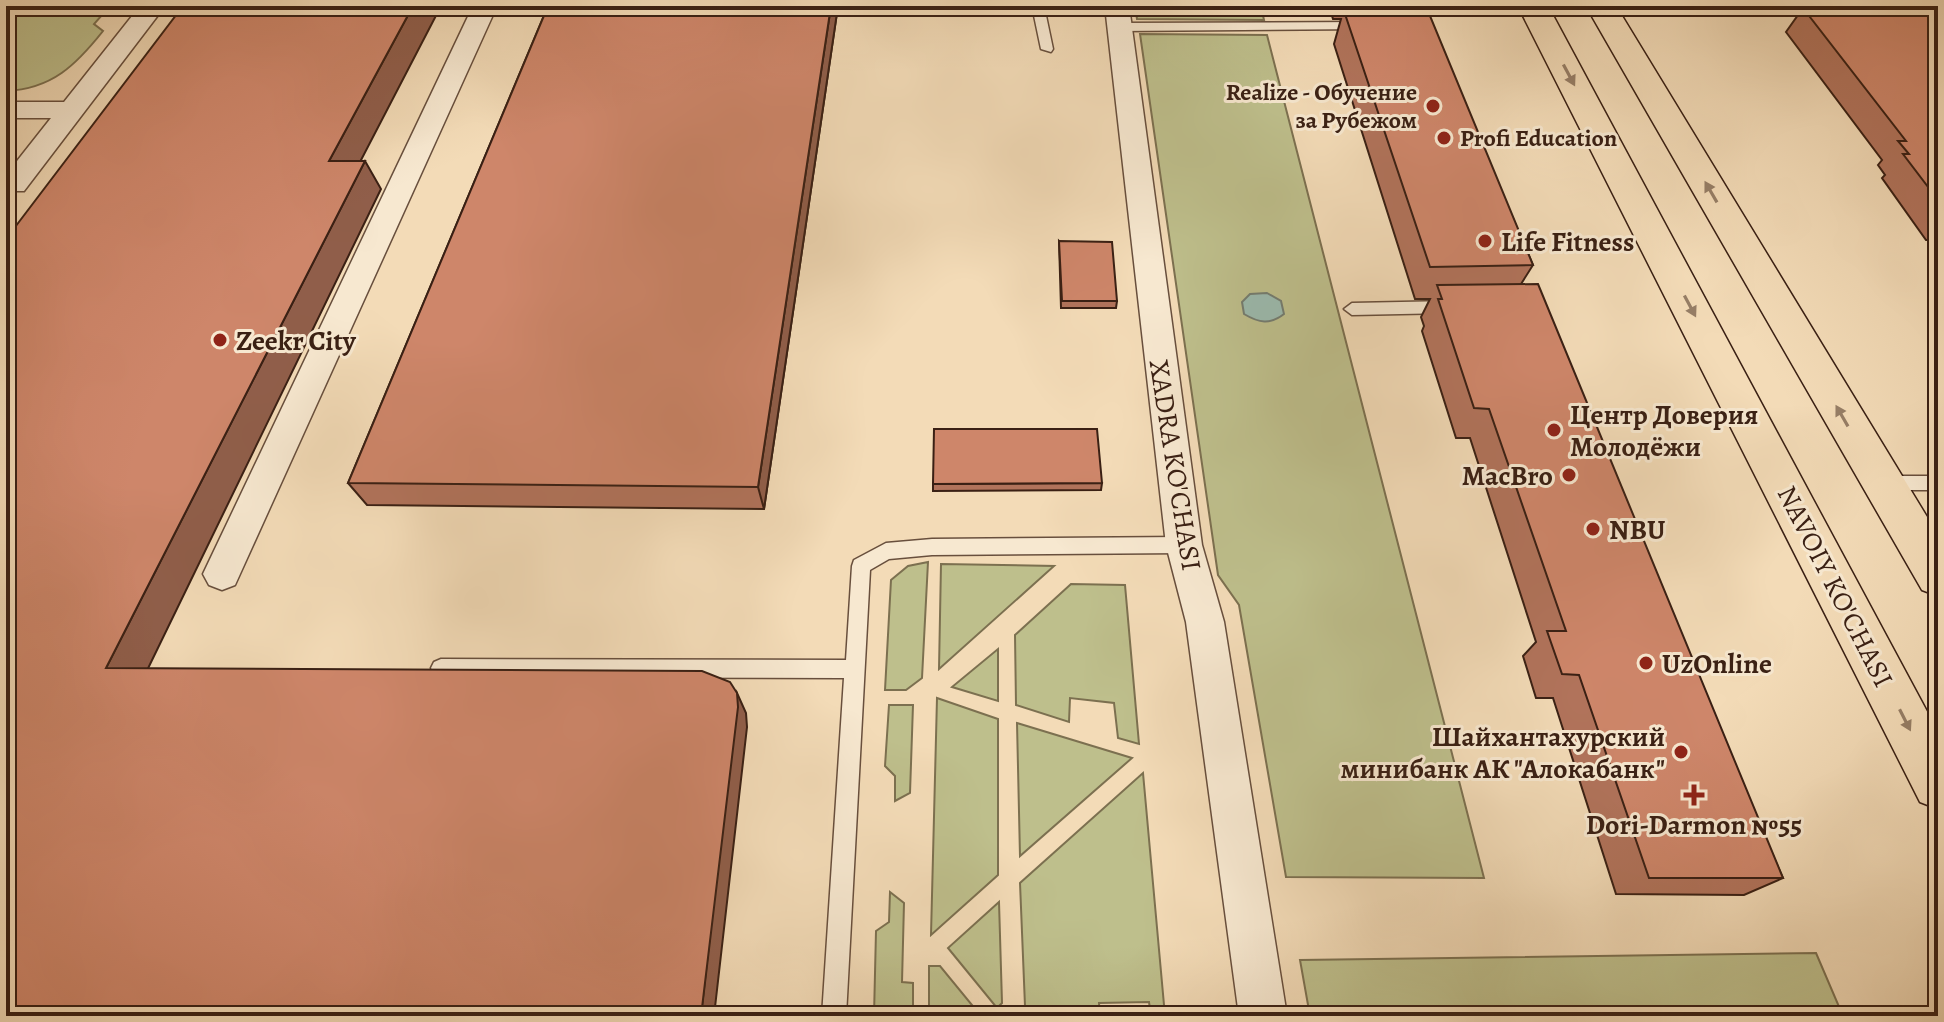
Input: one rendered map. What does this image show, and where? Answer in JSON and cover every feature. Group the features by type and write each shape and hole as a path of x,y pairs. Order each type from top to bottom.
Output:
{"main road":[{"name":"NAVOIY KO'CHASI","path":"1533,6 1938,784"},
{"path":"1602,6 1938,576"}],"street":[{"path":"14,184 153,6"},
{"path":"222,574 485,6"},
{"name":"XADRA KO'CHASI","path":"1118,17 1184,545 1205,622 1263,1016"},
{"path":"6,110 72,110"}],"lane":[{"path":"1038,6 1047,49"},
{"path":"1602,6 1938,8"},
{"path":"1118,17 1371,26"},
{"path":"1352,309 1460,307"},
{"path":"1882,483 1938,483"},
{"path":"834,1016 861,566 886,551 1184,545"},
{"path":"441,668 854,669"}],"green space":[{"path":"6,6 110,6 94,24 103,31 62,73 37,86 6,91"},
{"path":"1135,6 1261,6 1264,20 1137,19"},
{"path":"1140,34 1267,35 1484,878 1286,877 1239,605 1218,575"},
{"path":"928,562 922,678 906,690 885,690 891,580 908,566"},
{"path":"941,564 1054,566 939,669"},
{"path":"1071,584 1125,585 1139,744 1118,738 1114,703 1070,698 1069,722 1016,705 1015,635"},
{"path":"998,649 998,701 952,687"},
{"path":"937,698 998,719 998,875 931,935"},
{"path":"889,705 913,705 910,793 895,801 895,776 885,766"},
{"path":"1017,723 1132,758 1020,856"},
{"path":"1143,773 1165,1016 1151,1016 1149,1002 1099,1003 1100,1016 1034,1016 1025,1006 1020,883"},
{"path":"890,892 904,903 902,982 913,983 913,1016 874,1016 876,931 889,922"},
{"path":"999,902 1002,1003 997,1008 948,948"},
{"path":"1816,953 1843,1016 1310,1016 1300,960"},
{"path":"929,966 940,966 981,1016 929,1016"}],"shaded area":[{"path":"1267,293 1281,301 1284,314 1264,322 1244,314 1242,302 1250,294"}],"building":[{"path":"183,6 413,6 329,161 365,161 106,668 702,671 730,682 737,693 738,707 701,1016 6,1016 6,239"},
{"path":"548,6 831,6 758,487 348,483"},
{"path":"1349,6 1422,6 1424,11 1428,11 1533,265 1430,267 1344,11 1351,11"},
{"path":"1803,8 1938,8 1938,200 1903,154 1909,154 1898,141 1906,141"},
{"path":"1059,241 1112,242 1117,301 1062,301"},
{"path":"1538,284 1783,878 1649,878 1579,675 1562,674 1547,631 1566,631 1489,409 1474,408 1438,299 1442,299 1437,285"},
{"path":"934,429 1097,429 1102,483 933,484"}],"place":[{"name":"Realize - Обучение за Рубежом","path":"1433,106"},
{"name":"Profi Education","path":"1444,138"},
{"name":"Life Fitness","path":"1485,241"},
{"name":"Zeekr City","path":"220,340"},
{"name":"Центр Доверия Молодёжи","path":"1554,430"},
{"name":"MacBro","path":"1569,475"},
{"name":"NBU","path":"1593,529"},
{"name":"UzOnline","path":"1646,663"},
{"name":"Шайхантахурский минибанк АК \"Алокабанк\"","path":"1681,752"},
{"name":"Dori-Darmon №55","path":"1694,795"}]}
